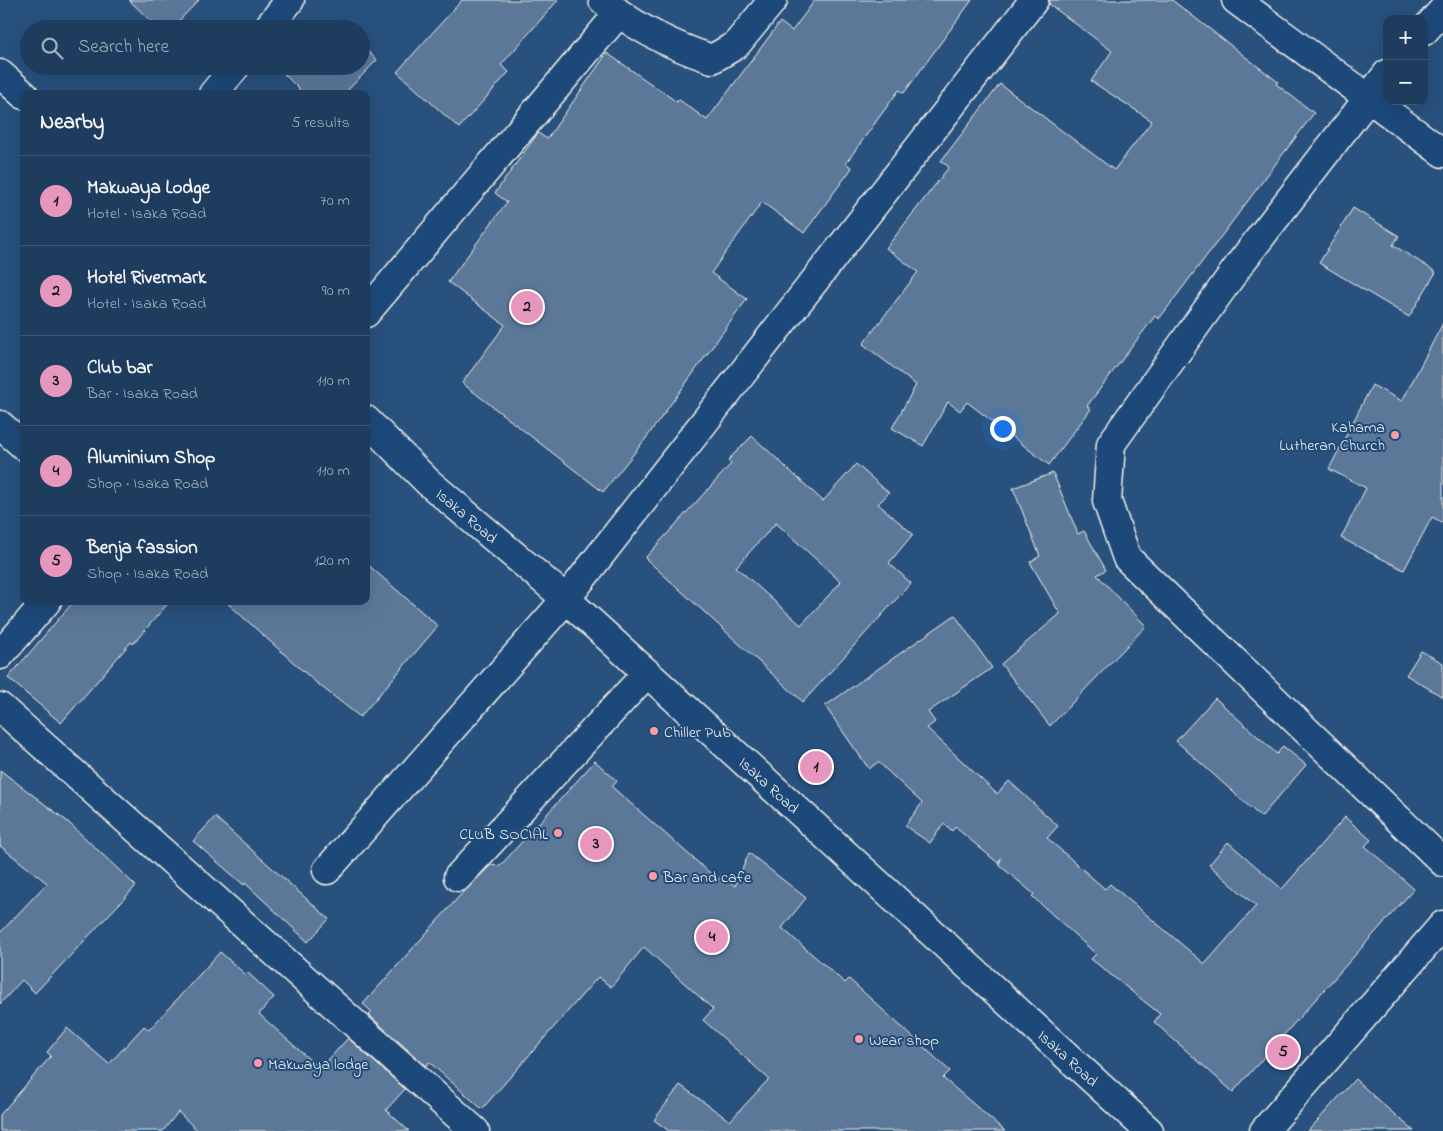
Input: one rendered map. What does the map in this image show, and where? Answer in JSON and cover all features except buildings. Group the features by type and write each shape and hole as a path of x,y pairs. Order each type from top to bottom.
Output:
{"street":[{"path":"274,20 290,0"},
{"path":"370,308 610,7 678,48 712,59 736,45 773,0"},
{"path":"327,870 566,599 1034,0"},
{"path":"1236,0 1443,153"},
{"path":"1428,27 1443,10"},
{"path":"0,74 20,92"},
{"path":"216,90 229,75"},
{"path":"1383,79 1242,261 1111,444 1107,501 1127,558 1443,862"},
{"name":"Isaka Road","path":"370,424 428,482 566,599 1150,1131"},
{"path":"0,425 20,442"},
{"path":"0,655 44,605"},
{"path":"458,877 647,673"},
{"path":"0,707 475,1131"},
{"path":"1264,1131 1443,925"}],"place":[{"name":"Hotel Rivermark","path":"527,307"},
{"name":"Kahama Lutheran Church","path":"1395,435"},
{"name":"Chiller Pub","path":"654,731"},
{"name":"Makwaya Lodge","path":"816,767"},
{"name":"CLUB SOCIAL","path":"558,833"},
{"name":"Club bar","path":"596,844"},
{"name":"Bar and cafe","path":"653,876"},
{"name":"Aluminium Shop","path":"712,937"},
{"name":"Wear shop","path":"859,1039"},
{"name":"Benja fassion","path":"1283,1052"},
{"name":"Makwaya lodge","path":"258,1063"}]}
